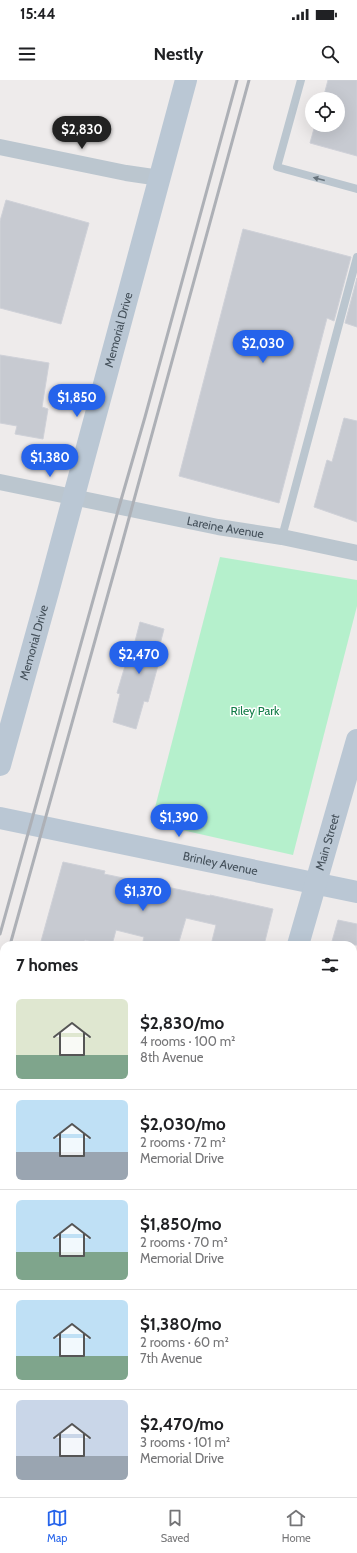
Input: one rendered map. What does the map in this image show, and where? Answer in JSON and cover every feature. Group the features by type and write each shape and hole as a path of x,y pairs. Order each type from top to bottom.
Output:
{"street":[{"name":"Memorial Drive","path":"0,765 186,80"},
{"path":"0,147 126,173 160,178"},
{"name":"Lareine Avenue","path":"0,482 218,527 282,537 357,553"},
{"name":"Main Street","path":"299,941 357,740"},
{"name":"Brinley Avenue","path":"0,818 357,892"}],"lane":[{"path":"300,80 277,167 357,189"},
{"path":"282,537 354,278 357,257"}],"green space":[{"name":"Riley Park","path":"220,557 357,580 357,606 293,855 151,823"}],"building":[{"path":"328,80 357,80 357,156 310,143 313,132 345,132 345,92 325,92"},
{"path":"6,200 89,223 61,324 0,308 0,221"},
{"path":"243,229 351,257 334,321 327,318 279,503 179,476"},
{"path":"357,278 357,327 345,323"},
{"path":"0,355 49,363 42,407 48,409 43,439 15,434 17,426 0,423"},
{"path":"344,418 357,421 357,522 314,507 327,460 332,462"},
{"path":"140,622 164,629 157,656 160,658 148,702 144,701 136,729 113,722 120,694 117,693 130,649 133,649"},
{"path":"63,862 105,871 104,874 273,909 265,941 212,941 216,925 186,918 179,941 143,941 144,937 116,930 113,941 41,941"},
{"path":"338,920 357,924 357,941 332,941"}],"railway":[{"path":"0,934 145,417 237,80"},
{"path":"11,941 249,80"}]}
